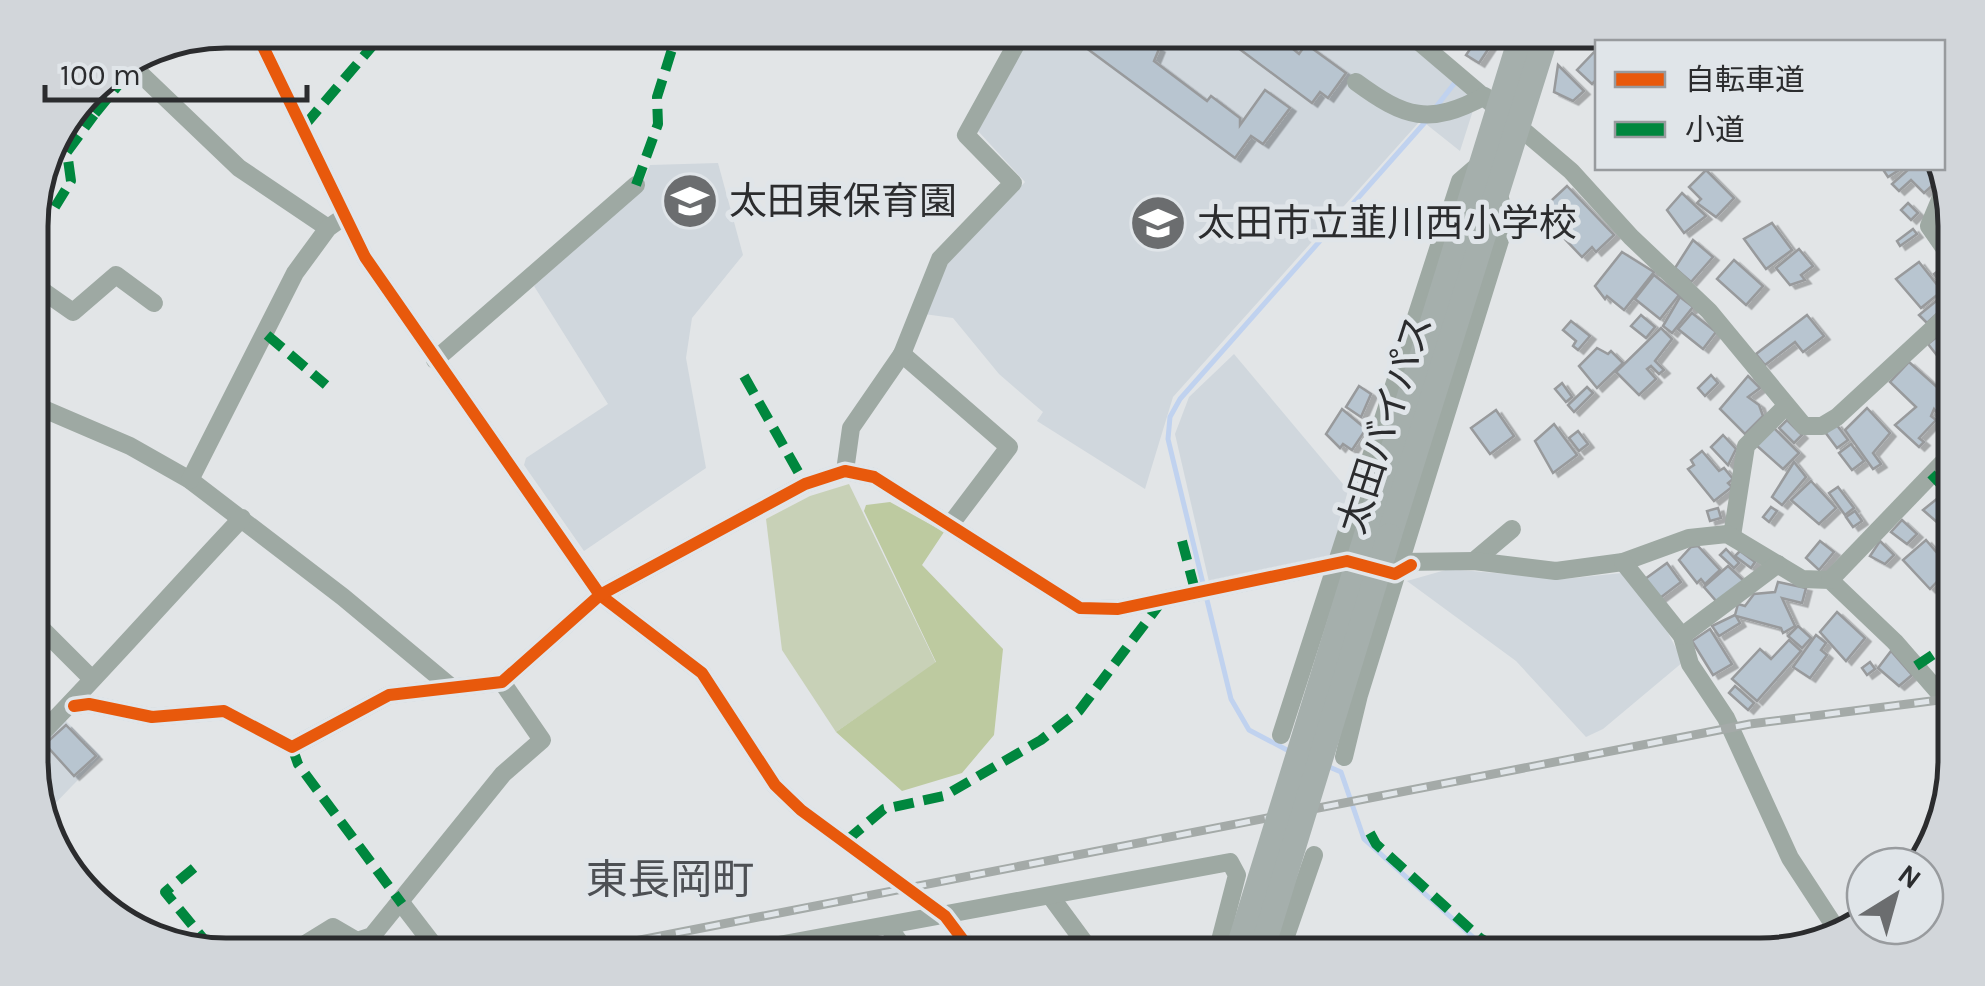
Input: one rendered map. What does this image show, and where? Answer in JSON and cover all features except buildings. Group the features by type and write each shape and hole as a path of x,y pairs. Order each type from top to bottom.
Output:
{"highway":[{"name":"太田バイパス","path":"1277,938 1378,533 1482,161 1518,48"},
{"name":"太田バイパス","path":"1242,938 1498,190 1501,110 1537,48"}],"street":[{"path":"265,48 365,257 600,595 702,673 775,785 800,810 945,916 962,938"},
{"path":"845,471 851,428 902,354 940,259 1013,183 966,134 1014,48"},
{"path":"1427,48 1501,110 1709,311 1804,426 1822,426 1938,323"},
{"path":"137,71 239,168 328,228"},
{"path":"1356,82 1392,108 1423,115 1501,110"},
{"path":"1281,735 1340,563 1460,180 1482,161"},
{"path":"435,360 636,184"},
{"path":"1344,757 1359,694 1402,567 1506,221 1498,190"},
{"path":"1937,208 1929,226 1938,239"},
{"path":"190,480 296,273 328,228 345,216"},
{"path":"48,294 73,312 116,275 154,303"},
{"path":"902,354 1010,447 950,524"},
{"path":"1732,536 1746,446 1785,407"},
{"path":"48,410 130,446 190,480 451,687"},
{"path":"1830,580 1938,468"},
{"path":"74,706 90,704 152,717 224,712 292,747 389,695 502,682 600,595 805,484 845,471 874,477 1080,608 1118,609 1340,563 1350,548 1402,567 1474,561 1556,570 1622,562 1689,538 1732,536 1802,579 1830,580 1895,642 1938,691"},
{"path":"48,729 74,706 92,679 242,518"},
{"path":"1474,561 1512,529"},
{"path":"1622,562 1682,636 1690,664 1726,718 1790,858 1831,923"},
{"path":"1682,636 1778,564"},
{"path":"48,634 92,679"},
{"path":"366,938 402,904 503,774 542,740 502,682"},
{"path":"1280,938 1314,855"},
{"path":"840,938 1230,862 1237,875 1221,938"},
{"path":"1051,896 1081,938"},
{"path":"402,904 428,938"},
{"path":"888,926 897,938"},
{"path":"311,938 332,927 352,938"}],"shaded area":[{"name":"太田市立韮川西小学校","path":"1023,48 1413,48 1476,101 1460,151 1421,120 1173,397 1145,489 1037,421 1043,412 999,374 953,318 924,314 947,264 1025,182 978,131"},
{"path":"718,163 743,255 692,318 686,358 706,468 584,551 524,465 526,458 608,404 534,286 639,192 650,165"},
{"path":"1234,354 1348,490 1331,557 1210,586 1175,434 1189,397"},
{"path":"1449,569 1564,579 1622,573 1663,623 1683,662 1603,729 1586,737 1516,661 1407,581"},
{"path":"65,720 101,756 54,805 49,784 48,737"}],"green space":[{"path":"849,484 936,663 836,732 782,650 766,519 810,496"},
{"path":"890,502 944,532 922,565 1003,649 994,735 962,773 902,791 836,732 936,662 864,511 866,505"}],"waterway":[{"path":"1436,107 1457,80"},
{"path":"1289,751 1249,730 1231,699 1168,439 1170,417 1180,399 1427,120"},
{"path":"1327,766 1341,772 1364,839 1474,938"}],"railway":[{"path":"650,938 1750,724 1938,700"}],"marked path":[{"path":"305,125 371,48"},
{"path":"636,185 658,124 657,97 672,48"},
{"path":"85,116 94,115 120,83"},
{"path":"55,207 71,181 67,152 94,115"},
{"path":"267,335 326,385"},
{"path":"744,376 805,484"},
{"path":"1931,474 1938,481"},
{"path":"1182,541 1196,594"},
{"path":"846,841 884,809 944,796 1041,740 1079,711 1162,601"},
{"path":"1916,666 1938,651"},
{"path":"292,747 298,764 402,904"},
{"path":"1370,833 1376,844 1480,938"},
{"path":"194,868 165,892 202,937"}],"cycle path":[{"path":"264,48 365,257 600,595 702,673 775,785 801,810 945,916 962,938"},
{"path":"74,706 89,704 152,717 224,711 292,747 389,695 502,682 600,595 805,484 845,471 874,477 1080,608 1118,609 1347,561 1395,574 1411,565"}],"place":[{"name":"太田東保育園","path":"690,201"},
{"name":"太田市立韮川西小学校","path":"1158,223"}],"district":[{"name":"東長岡町","path":"670,879"}]}
